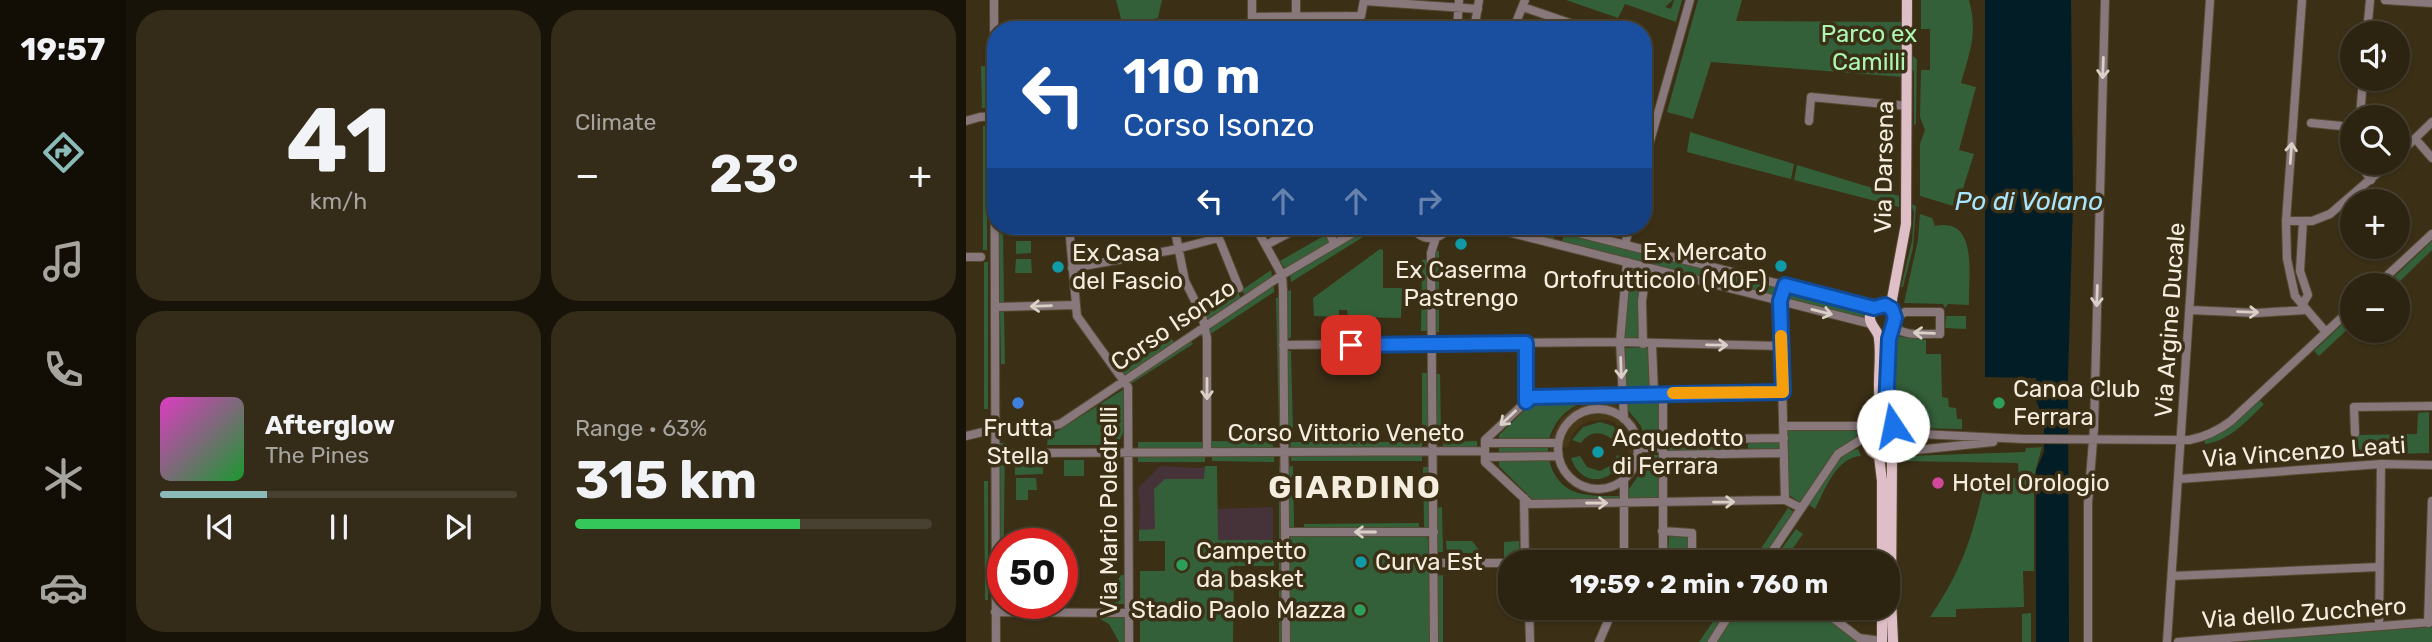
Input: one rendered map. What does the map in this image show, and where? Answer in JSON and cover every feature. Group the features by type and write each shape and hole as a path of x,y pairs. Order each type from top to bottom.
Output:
{"main road":[{"name":"Via Darsena","path":"1886,642 1891,597 1895,454 1902,441 1886,410 1893,292 1905,234 1907,0"},
{"path":"1881,550 1875,453 1868,443 1869,429 1878,415 1880,356 1870,314 1893,292"},
{"path":"1874,327 1886,330 1893,317 1877,307"},
{"path":"1869,429 1884,424 1896,430"},
{"path":"1875,453 1895,454"},
{"path":"1883,620 1886,642"}],"street":[{"path":"994,0 994,21"},
{"path":"1252,0 1252,21"},
{"path":"1296,0 1296,21"},
{"path":"1252,17 1362,15 1364,0 1459,8 1479,4 1476,19 1459,8"},
{"path":"1652,134 1690,0"},
{"path":"2088,642 2088,503 2093,439 2105,0"},
{"name":"Via Argine Ducale","path":"2167,642 2210,0"},
{"path":"2302,0 2286,221 2287,258 2293,290 2303,307 2326,332"},
{"path":"2368,21 2370,0"},
{"path":"2385,0 2432,3"},
{"path":"1517,21 1524,4 1567,21"},
{"path":"1346,16 1346,21"},
{"path":"1809,121 1811,97 1907,106"},
{"path":"1652,115 1657,117"},
{"path":"966,121 987,117"},
{"path":"1652,144 1657,117"},
{"path":"2410,143 2432,122"},
{"path":"2311,123 2340,126"},
{"path":"2419,143 2432,158"},
{"path":"2367,175 2371,180"},
{"path":"2286,221 2317,220 2330,214 2376,175"},
{"path":"2303,221 2300,259 2302,280 2308,295 2303,307"},
{"path":"2390,273 2432,234"},
{"path":"995,235 995,528"},
{"path":"1070,235 1077,316 1124,380"},
{"name":"Corso Vittorio Veneto","path":"1176,235 1185,281 1202,315 1207,338 1207,452"},
{"path":"1217,235 1239,288"},
{"path":"1260,235 1282,275 1286,642"},
{"path":"1266,245 1285,235"},
{"path":"1330,235 1334,243"},
{"name":"Corso Isonzo","path":"966,436 995,429 1056,426 1282,275 1349,235"},
{"path":"1421,235 1426,238 1439,235"},
{"path":"1521,235 1874,327"},
{"path":"1558,244 1560,235"},
{"path":"1586,235 1877,307"},
{"path":"1623,244 1626,235"},
{"path":"1431,253 1436,237"},
{"path":"1072,268 1178,249 1218,238"},
{"path":"1426,238 1431,253 1434,642"},
{"path":"966,257 981,257"},
{"path":"2287,258 2300,259"},
{"path":"1624,419 1620,342 1626,264"},
{"path":"1647,267 1642,301 1658,393 1663,448 1660,550"},
{"path":"1785,285 1780,301 1785,500"},
{"path":"995,307 1075,304"},
{"path":"2190,310 2256,313 2303,307"},
{"path":"1905,312 1940,312 1940,334 1902,333 1896,329 1893,317 1905,312"},
{"path":"1896,430 2024,439 2182,440 2206,436 2224,426 2340,320"},
{"path":"1283,345 1620,342 1782,346"},
{"path":"1526,343 1526,402"},
{"name":"Via Mario Poledrelli","path":"1124,380 1128,387 1129,642"},
{"path":"1783,392 1531,397 1485,440 1485,462 1530,504 1785,500 1801,508"},
{"path":"2355,433 2354,407 2432,406"},
{"path":"1605,410 1624,419 1633,430 1638,448 1635,465 1624,480 1605,489 1584,487 1567,475 1558,456 1558,443 1565,426 1582,412 1605,410"},
{"path":"1783,426 1869,429"},
{"path":"1773,550 1834,460 1869,429"},
{"path":"1744,438 1744,454"},
{"path":"1663,448 1702,439 1784,438"},
{"path":"1702,439 1702,454"},
{"path":"1895,454 2024,439"},
{"path":"1485,450 1558,443"},
{"path":"1849,447 1875,453"},
{"path":"1638,448 1663,448 1702,454 1784,453"},
{"path":"1485,450 1558,456"},
{"name":"Corso Vittorio Veneto","path":"1007,453 1485,450"},
{"path":"2379,626 2381,464"},
{"name":"Via Vincenzo Leati","path":"2179,479 2381,464 2432,465"},
{"path":"1624,480 1624,550"},
{"path":"1524,498 1525,550"},
{"path":"2430,623 2432,501"},
{"path":"1662,531 1692,533 1692,550"},
{"path":"1286,535 1434,532"},
{"path":"1434,563 1498,563"},
{"path":"2172,576 2379,567"},
{"path":"1078,612 1128,612"},
{"path":"995,619 996,642"},
{"path":"1529,620 1530,642"},
{"path":"1599,642 1608,620"},
{"path":"1712,642 1726,620"},
{"path":"1836,620 1859,638 1886,642"},
{"name":"Via dello Zucchero","path":"2178,642 2430,623"}],"shaded area":[{"path":"1603,400 1612,402 1635,421 1643,438 1644,458 1628,457 1625,433 1608,420 1590,421 1580,426 1572,435 1568,447 1550,450 1551,437 1561,419 1575,407"},
{"path":"1160,466 1217,466 1217,509 1273,507 1273,540 1139,541 1138,488"}],"green space":[{"path":"1116,0 1162,0 1158,18 1122,21"},
{"path":"1566,0 1673,0 1665,7 1671,9 1674,0 1682,0 1676,22 1625,4 1618,18"},
{"name":"Parco ex Camilli","path":"1698,0 1742,0 1736,21 1902,22 1902,77 1711,62 1693,119 1667,112"},
{"path":"1921,0 1969,0 1972,12 1972,42 1961,83 1976,87 1959,150 1974,154 1957,207 1920,196 1920,144 1925,130 1920,117 1921,70 1930,70 1930,29 1921,29"},
{"path":"1911,55 1917,59 1914,125 1914,71 1911,70"},
{"path":"981,66 986,66 987,108 982,108"},
{"path":"983,126 987,126 987,250 983,250"},
{"path":"1690,132 1794,164 1791,179 1687,152"},
{"path":"1797,165 1899,196 1899,207 1794,180"},
{"path":"1911,204 1916,206 1913,248 1901,287 1912,241 1914,212"},
{"path":"1920,214 1932,218 1935,226 1949,225 1959,230 1965,239 1969,265 1969,305 1948,304 1945,308 1943,304 1904,303 1918,240"},
{"path":"999,235 1003,235 1004,304 1000,304"},
{"path":"1325,235 1331,241 1285,269 1280,261"},
{"path":"1354,235 1366,235 1291,282 1290,272"},
{"path":"1536,235 1555,235 1554,239"},
{"path":"1564,235 1577,235 1780,285 1777,296 1562,241"},
{"path":"1016,241 1031,241 1031,253 1016,254"},
{"path":"2432,241 2432,250 2408,273 2398,273"},
{"path":"1380,249 1383,250 1383,288 1402,288 1401,318 1348,317 1347,310 1339,310 1339,317 1314,316 1313,298"},
{"path":"1433,251 1439,251 1439,332 1433,332"},
{"path":"1016,259 1031,259 1032,273 1015,273"},
{"path":"1429,259 1429,331 1421,331 1422,260"},
{"path":"984,262 988,262 988,409 984,409"},
{"path":"1629,268 1643,272 1641,339 1624,340"},
{"path":"1271,270 1272,277 1245,296 1242,290"},
{"path":"1274,284 1274,292 1209,335 1208,327"},
{"path":"1786,289 1869,310 1866,320 1784,299"},
{"path":"1291,290 1291,338 1285,339 1284,292"},
{"path":"1238,292 1241,299 1207,322 1205,315"},
{"path":"1282,297 1283,432 1279,432 1276,298"},
{"path":"1000,311 1004,311 1005,364 1001,364"},
{"path":"1946,316 1966,316 1966,329 1945,328"},
{"path":"2340,326 2340,336 2319,356 2314,351"},
{"path":"1895,336 1926,340 1926,354 1941,354 1942,397 1948,398 1949,407 1956,408 1957,419 1962,419 1962,429 1909,428 1891,410"},
{"path":"1171,338 1175,343 1125,377 1122,372"},
{"path":"1189,339 1193,344 1129,385 1127,381"},
{"path":"1648,347 1650,389 1626,390 1625,348"},
{"path":"1284,351 1291,351 1293,432 1286,432"},
{"path":"1422,373 1429,373 1430,433 1422,433"},
{"path":"1434,374 1440,374 1441,433 1434,433"},
{"path":"1124,389 1123,433 1119,441 1110,445 1047,445 1048,437"},
{"path":"1627,396 1653,396 1660,399 1660,443 1646,443 1641,426 1628,410"},
{"path":"2258,399 2264,404 2230,435 2205,444 2204,438"},
{"path":"1589,400 1564,414 1549,439 1499,439 1499,435 1532,403"},
{"path":"2429,412 2429,453 2365,455 2357,447 2357,435 2417,434 2418,413"},
{"path":"1600,422 1613,426 1625,440 1616,444 1608,436 1598,433 1589,435 1581,443 1572,440 1583,427"},
{"path":"1787,426 1869,427 1866,435 1838,449 1801,503 1789,495"},
{"path":"1885,431 1892,434 1895,441 1892,448 1885,451 1878,448 1875,441 1878,434"},
{"path":"1212,441 1273,442 1273,449 1212,449"},
{"path":"1477,441 1477,448 1443,448 1443,442"},
{"path":"1742,441 1742,450 1706,451 1706,443"},
{"path":"1748,441 1781,441 1781,450 1748,450"},
{"path":"1138,442 1205,442 1205,450 1138,450"},
{"path":"1290,442 1422,442 1422,450 1291,450"},
{"path":"1699,442 1699,452 1667,452 1667,443"},
{"path":"1000,443 1005,443 1004,528 1001,528"},
{"path":"1499,445 1548,445 1548,453 1499,454"},
{"path":"2042,447 2034,476 2034,571 2023,571 2024,607 1956,609 1956,617 1930,617 1966,551 1986,478 2019,478 2018,463 1904,461 1906,456 2025,452 2026,448"},
{"path":"1858,449 1861,456 1852,458 1838,468 1815,509 1808,504 1835,463 1850,451"},
{"path":"1212,454 1274,454 1274,462 1212,461"},
{"path":"1291,454 1422,454 1422,461 1291,461"},
{"path":"1138,455 1205,455 1205,462 1138,462"},
{"path":"1617,455 1624,457 1619,466 1605,478 1597,479 1582,474 1571,458 1580,456 1587,467 1600,471 1612,465"},
{"path":"1646,455 1659,455 1659,500 1627,500 1627,492 1642,470"},
{"path":"1019,460 1028,460 1029,468 1043,465 1043,474 1015,475 1015,466 1019,466"},
{"path":"1064,460 1084,460 1084,476 1064,476"},
{"path":"1549,460 1560,482 1567,488 1586,495 1620,496 1619,500 1532,499 1499,466 1499,461"},
{"path":"1205,466 1217,466 1218,540 1273,540 1274,566 1234,566 1233,642 1140,642 1140,571 1165,571 1165,541 1139,541 1139,530 1155,529 1154,489 1165,479 1204,479"},
{"path":"1293,466 1294,527 1287,527 1286,467"},
{"path":"1279,467 1284,467 1284,642 1279,642"},
{"path":"1423,467 1430,467 1431,527 1424,527"},
{"path":"1016,478 1036,478 1037,490 1028,490 1028,500 1016,500"},
{"path":"984,481 988,481 987,600"},
{"path":"1442,507 1443,552 1435,552 1435,508"},
{"path":"1788,508 1794,512 1769,550 1760,550"},
{"path":"1419,523 1419,530 1304,529 1304,524"},
{"path":"1796,529 1803,534 1792,550 1781,550"},
{"name":"Stadio Paolo Mazza","path":"1424,534 1428,539 1431,642 1290,642 1289,539 1293,535"},
{"path":"1669,536 1689,537 1688,550 1668,550"},
{"path":"1446,541 1472,541 1479,553 1447,553"},
{"path":"1519,541 1520,550 1504,550 1504,542"},
{"path":"1121,575 1124,575 1124,604 1095,604 1110,594"},
{"path":"1443,575 1443,642 1436,642 1436,576"},
{"path":"2031,613 2031,642 2022,642 2022,614"},
{"path":"1095,616 1124,617 1124,642 1119,642 1109,624"},
{"path":"1714,620 1723,620 1709,642 1699,642"},
{"path":"1730,620 1830,620 1858,642 1716,642"},
{"path":"2432,627 2432,642 2244,642 2245,640"}],"water":[{"name":"Po di Volano","path":"1985,0 2071,0 2073,202 2068,378 2069,642 2036,642 2036,470 2044,452 2044,420 2036,400 2036,378 1985,377"}],"slow traffic":[{"path":"1673,393 1783,392 1781,336"}],"place":[{"name":"Ex Caserma Pastrengo","path":"1461,244"},
{"name":"Ex Mercato Ortofrutticolo (MOF)","path":"1781,266"},
{"name":"Ex Casa del Fascio","path":"1058,267"},
{"name":"Frutta Stella","path":"1018,403"},
{"name":"Canoa Club Ferrara","path":"1999,403"},
{"name":"Acquedotto di Ferrara","path":"1598,452"},
{"name":"Hotel Orologio","path":"1938,483"},
{"name":"Curva Est","path":"1361,562"},
{"name":"Campetto da basket","path":"1182,565"},
{"name":"Stadio Paolo Mazza","path":"1360,610"}],"district":[{"name":"GIARDINO","path":"1355,487"}],"route":[{"path":"1351,345 1526,343 1526,402 1531,397 1783,392 1780,301 1785,285 1874,308 1885,305 1892,309 1895,318 1887,357 1886,410 1893,426"}]}
